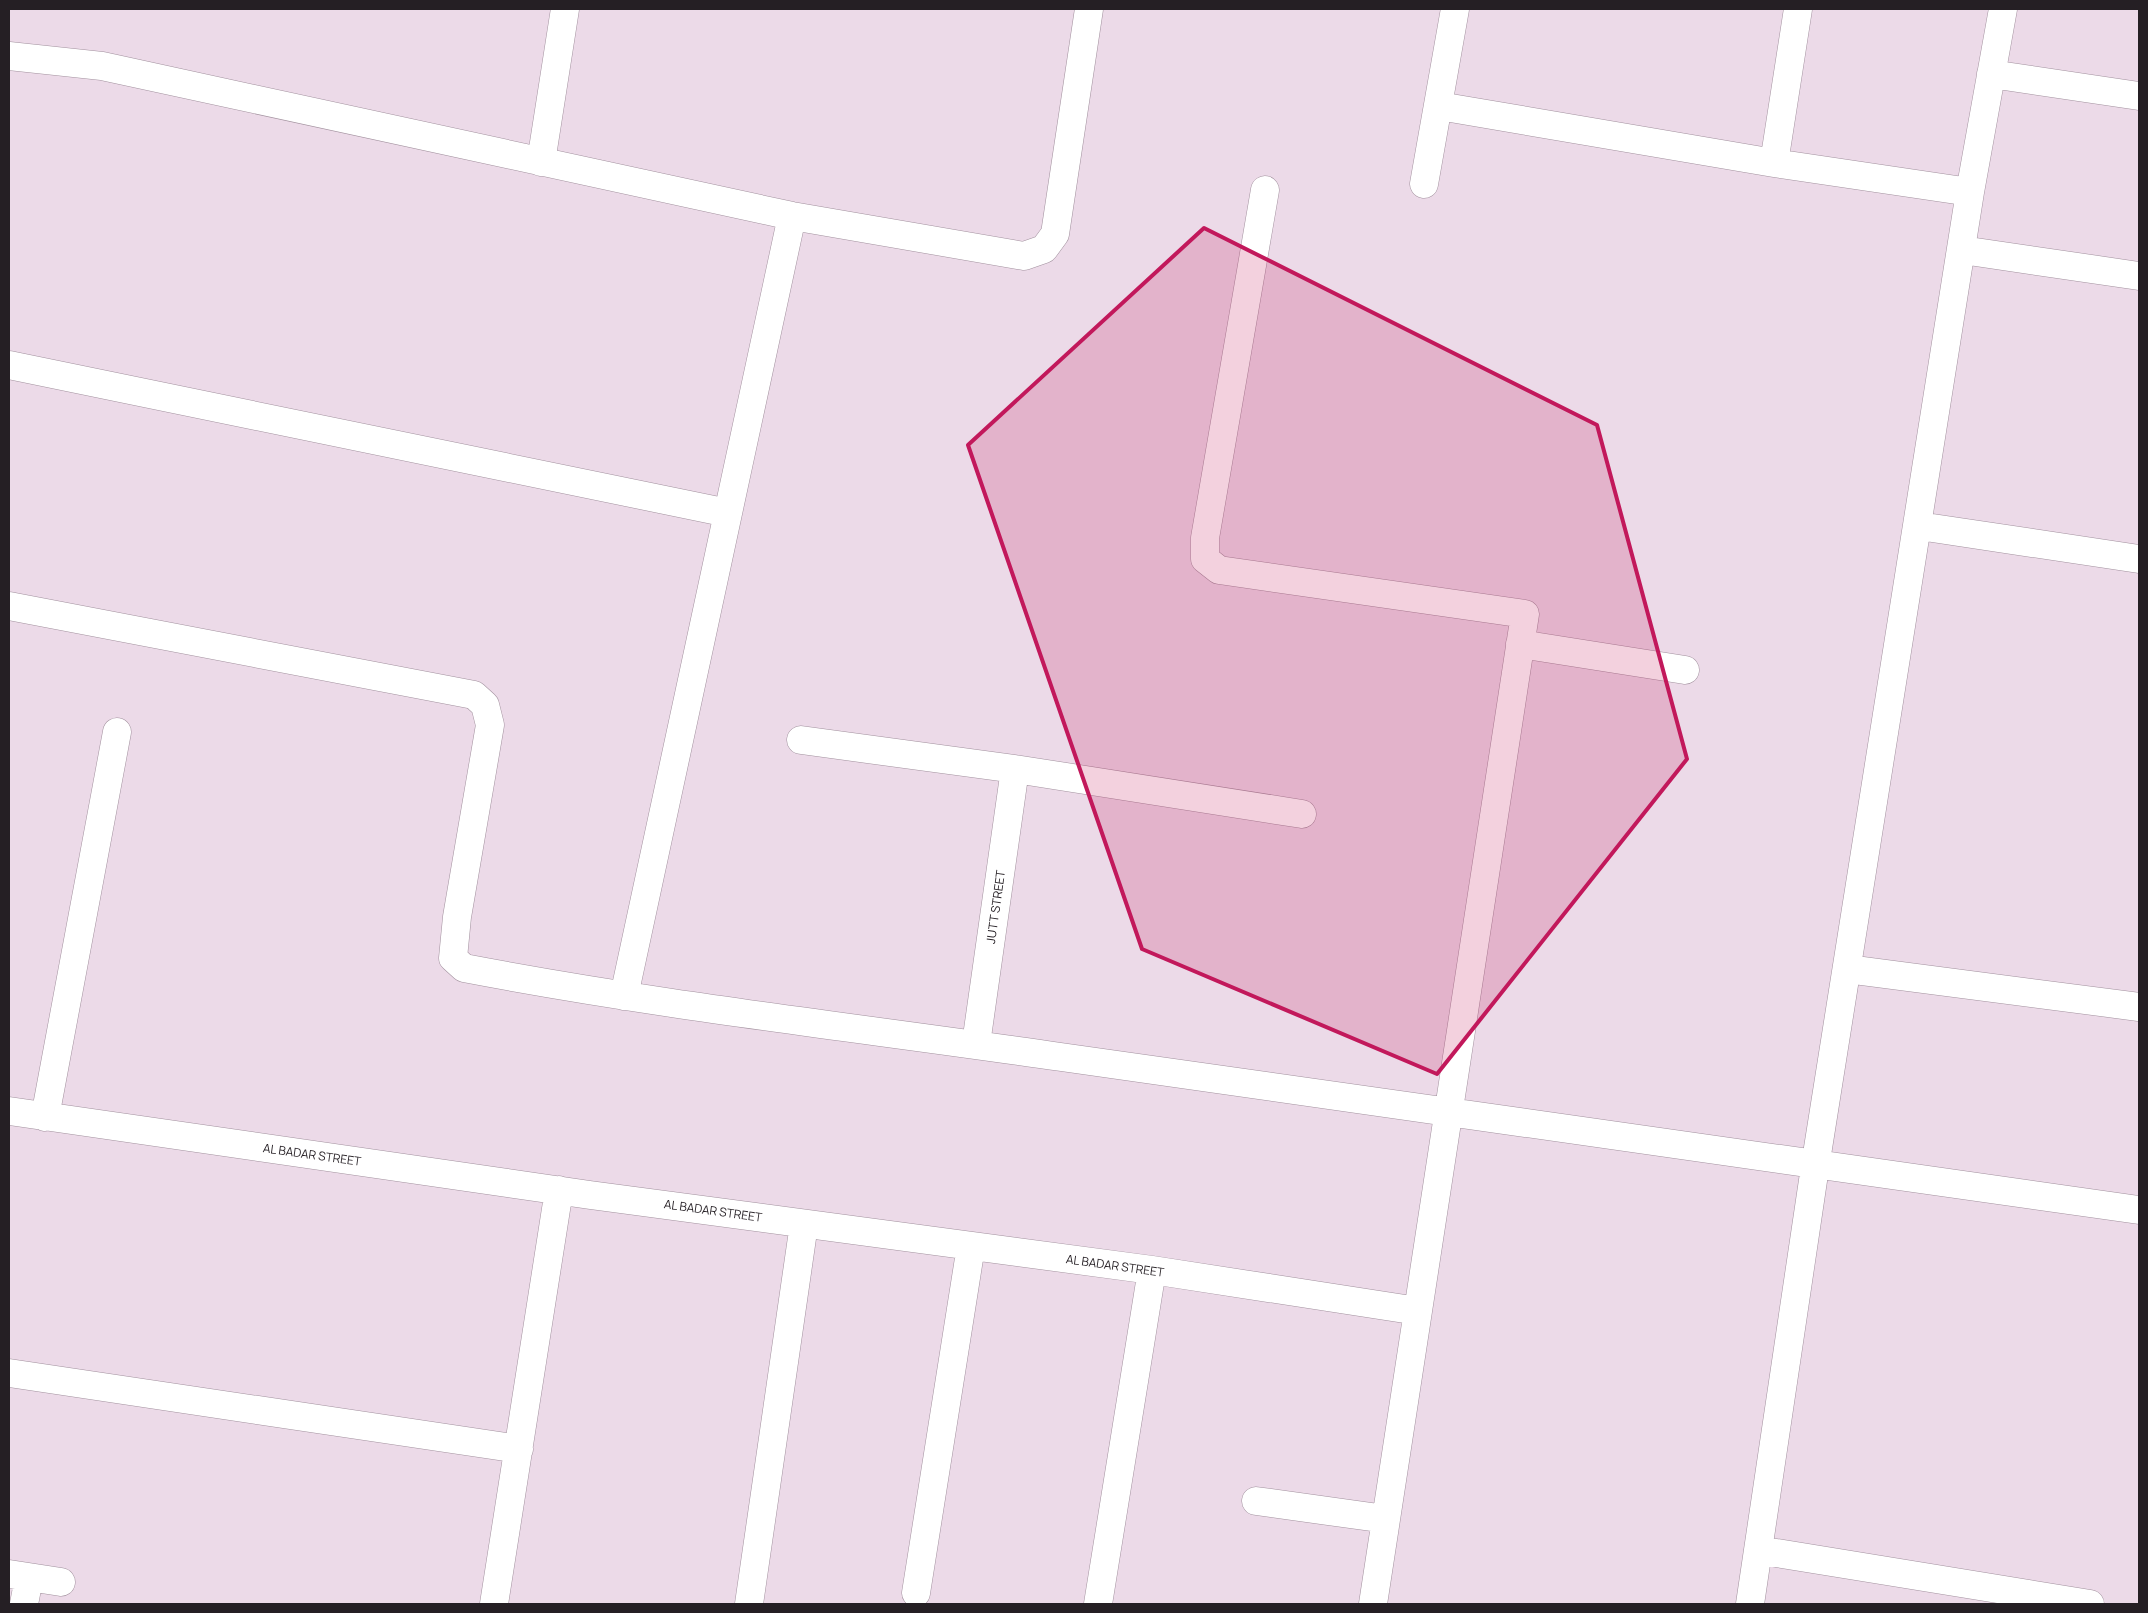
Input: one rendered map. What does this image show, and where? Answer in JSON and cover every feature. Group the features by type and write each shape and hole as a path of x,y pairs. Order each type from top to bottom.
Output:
{"street":[{"path":"541,162 565,9"},
{"path":"9,56 102,66 792,216 1024,256 1044,249 1055,234 1089,9"},
{"path":"1424,184 1455,9"},
{"path":"1774,163 1798,9"},
{"path":"1750,1604 1815,1166 1919,526 1970,192 2003,9"},
{"path":"1991,74 2139,96"},
{"path":"1439,106 1774,163 1970,192"},
{"path":"1265,190 1205,538 1205,559 1219,570 1525,614 1450,1113 1373,1604"},
{"path":"624,996 792,216"},
{"path":"1962,250 2139,276"},
{"path":"9,365 728,513"},
{"path":"1919,526 2139,560"},
{"path":"9,606 474,695 485,705 490,725 457,917 453,958 464,968 624,996 976,1044 1815,1166 2139,1210"},
{"path":"1520,644 1685,670"},
{"path":"45,1117 117,732"},
{"path":"801,740 1015,769 1302,814"},
{"name":"JUTT STREET","path":"976,1044 1015,769"},
{"path":"1847,969 2139,1007"},
{"name":"AL BADAR STREET","path":"9,1110 45,1117 559,1190 1152,1270 1418,1311"},
{"path":"494,1604 559,1190"},
{"path":"749,1604 804,1224"},
{"path":"916,1593 971,1246"},
{"path":"1098,1604 1152,1270"},
{"path":"9,1373 519,1449"},
{"path":"1256,1501 1386,1519"},
{"path":"1758,1550 2090,1604"},
{"path":"24,1604 19,1576 61,1582"}],"highlighted area":[{"path":"1204,228 1597,425 1687,759 1437,1074 1142,949 968,445"}]}
